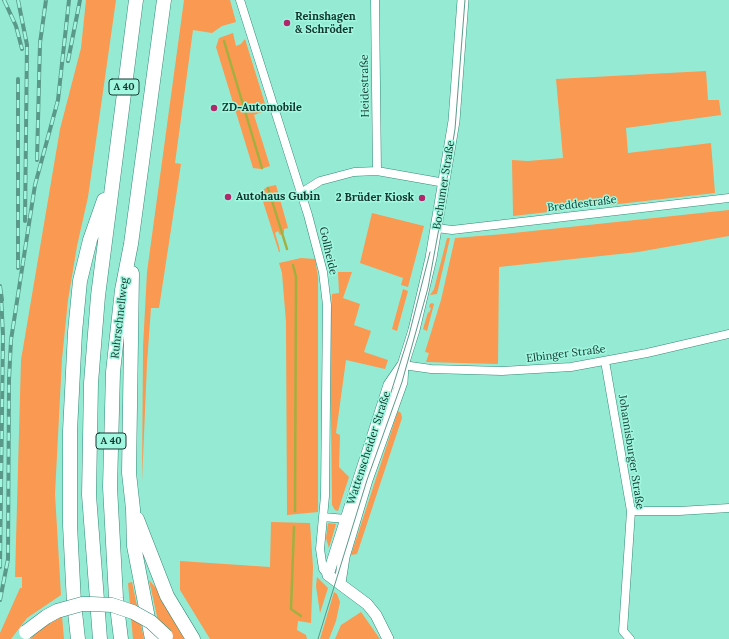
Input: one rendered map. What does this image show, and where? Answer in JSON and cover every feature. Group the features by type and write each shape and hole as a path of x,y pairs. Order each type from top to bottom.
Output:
{"highway":[{"name":"Ruhrschnellweg","path":"100,639 89,495 91,384 98,296 112,175 136,0"},
{"name":"Ruhrschnellweg","path":"121,639 116,598 110,487 113,372 122,290 131,244 164,0"},
{"path":"78,639 74,603 70,525 70,431 75,332 80,281 90,240 112,175"},
{"path":"131,244 132,273 129,473 133,509 134,546 152,639"},
{"path":"133,509 167,596 193,639"},
{"path":"23,636 46,617 82,604 92,604 122,608 142,616 159,628 168,639"}],"main road":[{"name":"Bochumer Straße","path":"403,365 422,298 445,183 457,95 463,0"},
{"name":"Wattenscheider Straße","path":"328,575 389,385 403,365"},
{"name":"Wattenscheider Straße","path":"340,583 344,557 367,480 402,382 403,365"},
{"path":"328,575 367,604 376,615 388,639"}],"street":[{"name":"Gollheide","path":"240,0 324,272 327,305 321,558 323,568 328,575"},
{"name":"Heidestraße","path":"375,0 376,171"},
{"path":"300,193 311,185 327,178 349,173 376,171 445,183"},
{"name":"Breddestraße","path":"437,228 452,230 729,198"},
{"name":"Elbinger Straße","path":"403,365 431,369 513,371 572,367 675,348 729,334"},
{"name":"Johannisburger Straße","path":"604,361 619,434 631,511 623,631 630,639"},
{"path":"631,511 679,511 729,508"},
{"path":"323,517 346,519"}],"shaded area":[{"path":"86,0 116,0 88,197 77,246 68,300 62,359 55,494 61,595 27,618 11,639 0,639 0,633 20,588 22,588 22,577 15,577 21,360 60,129 81,48"},
{"path":"184,0 230,0 236,22 222,26 212,33 193,30 175,163 181,164 159,308 151,308 142,482 143,347 147,272"},
{"path":"233,33 236,46 241,44 245,39 267,110 254,115 270,166 261,169 253,168 216,47 219,38"},
{"path":"706,71 708,100 719,100 721,115 626,128 628,153 711,143 715,193 513,216 512,160 528,161 563,158 556,79"},
{"path":"276,185 288,228 284,229 284,233 280,235 278,231 275,233 280,252 260,192 267,187"},
{"path":"729,210 729,236 638,252 499,267 498,364 426,362 429,353 425,352 441,300 455,238"},
{"path":"372,213 424,226 408,287 401,285 403,278 360,263"},
{"path":"447,238 450,238 437,294 430,295 434,289"},
{"path":"301,258 315,259 318,277 318,512 287,515 286,322 282,273 279,263"},
{"path":"338,272 352,272 343,298 360,304 354,325 371,331 364,352 388,360 385,369 346,360 336,433 340,435 339,467 349,477 338,511 335,510 332,505 330,331 332,294 339,293"},
{"path":"403,289 408,291 397,331 392,329"},
{"path":"430,304 434,304 427,331 423,329 428,312 429,313 431,308 429,307"},
{"path":"398,411 401,413 402,418 357,554 351,555"},
{"path":"271,522 310,523 313,567 311,623 298,621 297,630 306,635 307,639 210,639 180,590 180,561 270,567"},
{"path":"328,523 336,524 329,548 326,538"},
{"path":"317,577 328,588 320,613 316,586"},
{"path":"149,580 156,588 189,639 162,639"},
{"path":"132,582 144,639 133,639 128,583"},
{"path":"334,592 337,594 340,602 336,621 329,639 320,639"},
{"path":"361,612 380,639 335,639 341,625"},
{"path":"62,616 64,639 30,639 39,630"}],"waterway":[{"path":"224,41 262,168"},
{"path":"268,188 287,249"},
{"path":"293,265 296,277 295,511"},
{"path":"294,527 291,609 301,616"}],"tram line":[{"path":"318,639 367,480 402,382 428,288 455,129 465,0"},
{"path":"382,421 409,335 430,252"}],"railway":[{"path":"4,0 16,26 22,49"},
{"path":"18,0 27,45 25,221"},
{"path":"37,160 40,43 46,0"},
{"path":"0,600 8,559 9,380 11,340 35,185 58,100 69,0"},
{"path":"68,61 80,0"},
{"path":"18,79 18,268"},
{"path":"0,286 2,300"},
{"path":"0,567 3,335 1,295"}],"place":[{"name":"Reinshagen & Schröder","path":"287,23"},
{"name":"ZD-Automobile","path":"214,108"},
{"name":"Autohaus Gubin","path":"228,197"},
{"name":"2 Brüder Kiosk","path":"422,198"}]}
